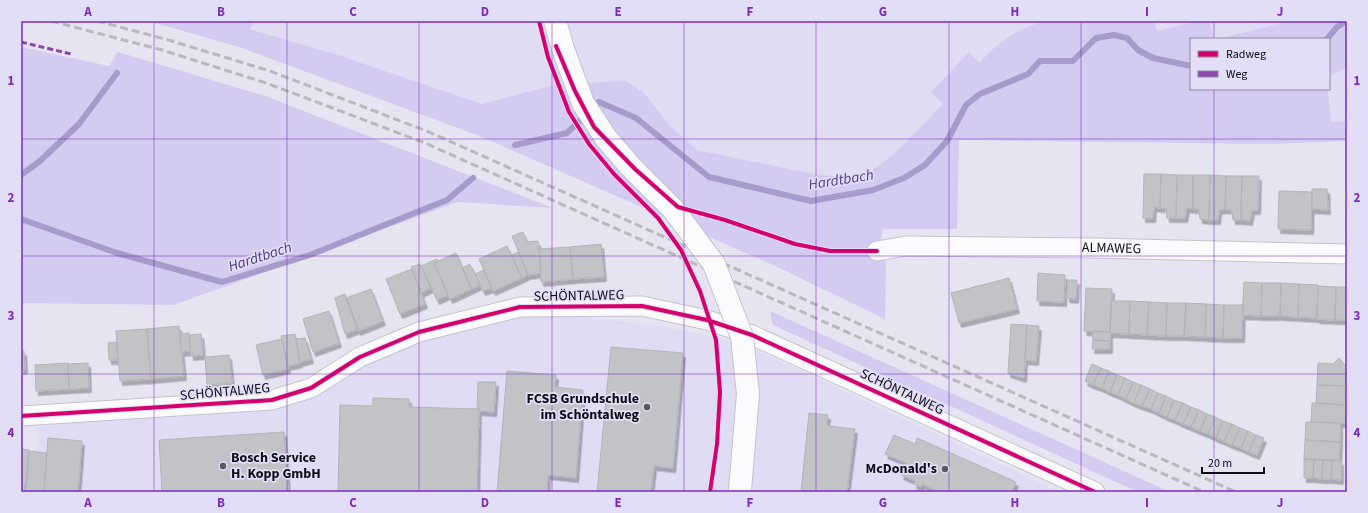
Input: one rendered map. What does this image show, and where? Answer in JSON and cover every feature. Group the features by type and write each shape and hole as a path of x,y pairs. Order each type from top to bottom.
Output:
{"main road":[{"path":"555,21 583,103 606,138 672,209 714,264 717,271 742,337 748,394 740,490"}],"street":[{"name":"ALMAWEG","path":"877,251 906,246 1094,248 1347,254"},
{"name":"SCHÖNTALWEG","path":"21,416 272,400 311,388 360,358 419,332 520,308 642,306 707,320 752,335 1095,492"}],"shaded area":[{"path":"149,21 254,21 250,29 332,53 482,104 550,86 625,80 644,93 671,127 697,150 814,174 842,177 871,171 894,154 943,104 931,92 969,52 979,63 995,47 1016,32 1047,21 1154,21 1157,31 1197,21 1209,21 1214,38 1190,38 1190,90 1328,90 1331,122 1347,121 1347,141 1268,144 959,140 957,229 883,229 880,246 886,257 885,319 773,265 482,137 242,48"},
{"path":"254,21 1047,21 1016,32 995,47 979,63 968,53 932,93 943,103 894,154 871,171 842,177 814,174 697,150 671,127 644,93 625,80 550,86 482,104 332,53 250,28"},
{"path":"1154,21 1197,21 1157,31"},
{"path":"1209,21 1290,21 1221,38 1214,38"},
{"path":"1290,21 1347,21 1347,67 1330,76 1330,38 1221,38"},
{"path":"21,47 109,66 118,52 265,96 553,208 458,202 174,305 21,303"},
{"path":"1347,67 1347,121 1331,122 1330,76"},
{"path":"521,311 649,324 737,341 1060,492 35,492 39,424 296,405 399,344"},
{"path":"770,311 1170,492 1138,492 773,325"}],"building":[{"path":"1144,174 1161,174 1160,208 1154,207 1153,218 1143,218"},
{"path":"1161,174 1177,175 1176,218 1167,218 1166,208 1160,208"},
{"path":"1177,175 1193,175 1193,209 1187,208 1185,218 1176,218"},
{"path":"1193,175 1210,175 1209,220 1200,219 1199,209 1193,209"},
{"path":"1210,175 1226,176 1225,209 1219,210 1218,220 1209,220"},
{"path":"1226,176 1242,176 1241,220 1233,220 1232,210 1225,209"},
{"path":"1242,176 1259,176 1258,210 1252,210 1250,221 1241,220"},
{"path":"1312,189 1327,189 1328,210 1312,209"},
{"path":"1279,191 1312,192 1311,230 1278,229"},
{"path":"523,232 527,242 538,241 541,273 528,275 512,236"},
{"path":"601,244 604,277 573,279 570,247"},
{"path":"507,246 522,278 493,291 479,259"},
{"path":"570,247 573,279 541,282 539,249"},
{"path":"519,252 528,275 522,278 512,255"},
{"path":"456,253 472,289 450,299 434,263"},
{"path":"437,259 438,262 434,263 448,295 437,300 421,266"},
{"path":"420,264 431,288 421,293 411,267"},
{"path":"470,264 480,285 472,289 462,268"},
{"path":"412,269 425,304 400,314 386,279"},
{"path":"484,270 492,288 483,291 475,274"},
{"path":"1038,273 1065,275 1064,302 1037,301"},
{"path":"1009,278 1017,309 959,323 951,293"},
{"path":"1068,280 1077,280 1076,299 1067,298"},
{"path":"1244,282 1262,283 1261,316 1242,315"},
{"path":"1262,283 1281,283 1280,316 1261,316"},
{"path":"1281,283 1299,284 1298,317 1280,316"},
{"path":"1299,284 1318,285 1317,318 1298,317"},
{"path":"1318,286 1336,287 1335,320 1317,319"},
{"path":"1336,287 1347,287 1347,320 1335,320"},
{"path":"1086,288 1112,289 1110,332 1084,331"},
{"path":"371,289 383,321 358,331 346,298"},
{"path":"345,294 358,329 345,334 335,298"},
{"path":"1111,301 1130,301 1129,334 1110,333"},
{"path":"1130,301 1149,302 1147,335 1129,334"},
{"path":"1149,302 1167,303 1166,336 1147,335"},
{"path":"1167,303 1186,303 1184,336 1166,336"},
{"path":"1186,303 1206,304 1205,337 1184,336"},
{"path":"1206,304 1224,305 1223,338 1205,337"},
{"path":"1224,305 1243,305 1242,338 1223,338"},
{"path":"329,311 339,343 313,352 303,319"},
{"path":"1011,324 1027,325 1024,378 1008,373"},
{"path":"1027,325 1039,326 1036,361 1025,360"},
{"path":"179,326 184,376 151,379 147,329"},
{"path":"147,329 151,379 120,381 116,331"},
{"path":"1093,331 1110,332 1110,341 1093,340"},
{"path":"189,333 190,351 181,352 180,334"},
{"path":"201,334 203,355 191,356 189,335"},
{"path":"295,334 300,363 288,366 281,336"},
{"path":"305,338 311,359 300,362 296,339"},
{"path":"282,339 288,369 263,375 256,345"},
{"path":"1093,340 1110,341 1110,349 1092,349"},
{"path":"116,342 118,360 109,360 108,343"},
{"path":"611,347 683,353 673,468 654,466 651,492 597,492"},
{"path":"21,351 24,351 25,369 21,370"},
{"path":"229,355 232,383 207,385 205,357"},
{"path":"1339,358 1344,364 1347,365 1347,386 1317,385 1318,363 1333,364"},
{"path":"68,363 69,389 36,391 35,365"},
{"path":"88,363 89,388 69,389 68,364"},
{"path":"1092,364 1101,368 1093,385 1085,381"},
{"path":"1101,368 1109,371 1102,388 1093,385"},
{"path":"507,371 556,375 555,387 583,390 576,478 548,475 547,492 497,492"},
{"path":"1109,371 1117,375 1110,392 1102,388"},
{"path":"1117,375 1125,378 1118,395 1110,392"},
{"path":"1125,378 1133,382 1126,399 1118,395"},
{"path":"478,382 496,382 494,412 479,411 479,409 477,409"},
{"path":"1133,382 1141,385 1134,403 1126,399"},
{"path":"1141,385 1150,389 1142,406 1134,403"},
{"path":"1317,385 1347,386 1347,405 1316,403"},
{"path":"1150,389 1158,393 1151,409 1142,406"},
{"path":"1158,393 1166,396 1159,413 1151,409"},
{"path":"1166,396 1174,400 1167,417 1159,413"},
{"path":"373,398 409,399 409,407 479,409 477,492 338,492 340,405 373,406"},
{"path":"1174,400 1183,403 1175,420 1167,417"},
{"path":"1183,403 1191,407 1183,424 1175,420"},
{"path":"1312,403 1346,405 1345,423 1311,422"},
{"path":"1191,407 1199,410 1191,427 1183,424"},
{"path":"1199,410 1207,414 1200,431 1191,427"},
{"path":"809,413 828,415 827,426 855,429 847,492 801,492"},
{"path":"1207,414 1215,417 1208,434 1200,431"},
{"path":"1215,417 1223,421 1216,438 1208,434"},
{"path":"1223,421 1232,424 1224,441 1216,438"},
{"path":"1306,422 1340,423 1340,442 1305,440"},
{"path":"1232,424 1240,428 1232,445 1224,441"},
{"path":"1240,428 1248,431 1241,448 1232,445"},
{"path":"1248,431 1256,435 1249,452 1241,448"},
{"name":"Bosch Service H. Kopp GmbH","path":"284,432 288,492 162,492 159,440"},
{"name":"McDonald's","path":"894,435 915,444 917,438 1016,482 1012,492 939,492 922,484 921,487 914,484 915,481 901,475 907,463 885,454"},
{"path":"1256,435 1264,438 1257,455 1249,452"},
{"path":"48,438 82,441 78,492 44,492"},
{"path":"1305,440 1340,442 1339,460 1304,459"},
{"path":"21,449 29,450 26,486 21,486"},
{"path":"29,451 47,453 44,492 26,492"},
{"path":"1304,459 1314,460 1313,478 1304,478"},
{"path":"1314,460 1323,460 1322,479 1313,478"},
{"path":"1323,460 1332,461 1331,479 1322,479"},
{"path":"1332,461 1341,461 1341,480 1331,479"}],"waterway":[{"name":"Hardtbach","path":"1328,38 1337,27 1347,21"},
{"name":"Hardtbach","path":"515,145 567,133 599,102 636,118 709,177 811,201 873,190 904,178 925,165 947,141 966,105 980,94 1028,74 1040,61 1073,61 1096,38 1114,35 1127,38 1138,50 1153,58 1190,66"},
{"path":"21,175 40,161 79,124 117,73"},
{"name":"Hardtbach","path":"21,219 117,253 222,282 310,255 447,200 473,178"}],"railway":[{"path":"51,21 162,50 266,83 425,143 1204,492"},
{"path":"97,21 165,39 270,71 429,132 1236,492"}],"marked path":[{"path":"21,42 71,54"}],"cycle path":[{"path":"539,21 548,57 569,112 589,144 614,174 658,218 681,250 700,291 716,340 720,392 717,444 710,492"},
{"path":"556,46 575,91 594,127 635,169 678,207 725,220 795,244 830,251 877,251"},
{"path":"21,416 272,400 311,388 360,357 419,332 520,307 642,306 707,320 752,335 1095,492"}],"place":[{"name":"FCSB Grundschule im Schöntalweg","path":"647,407"},
{"name":"Bosch Service H. Kopp GmbH","path":"223,466"},
{"name":"McDonald's","path":"945,469"}]}
